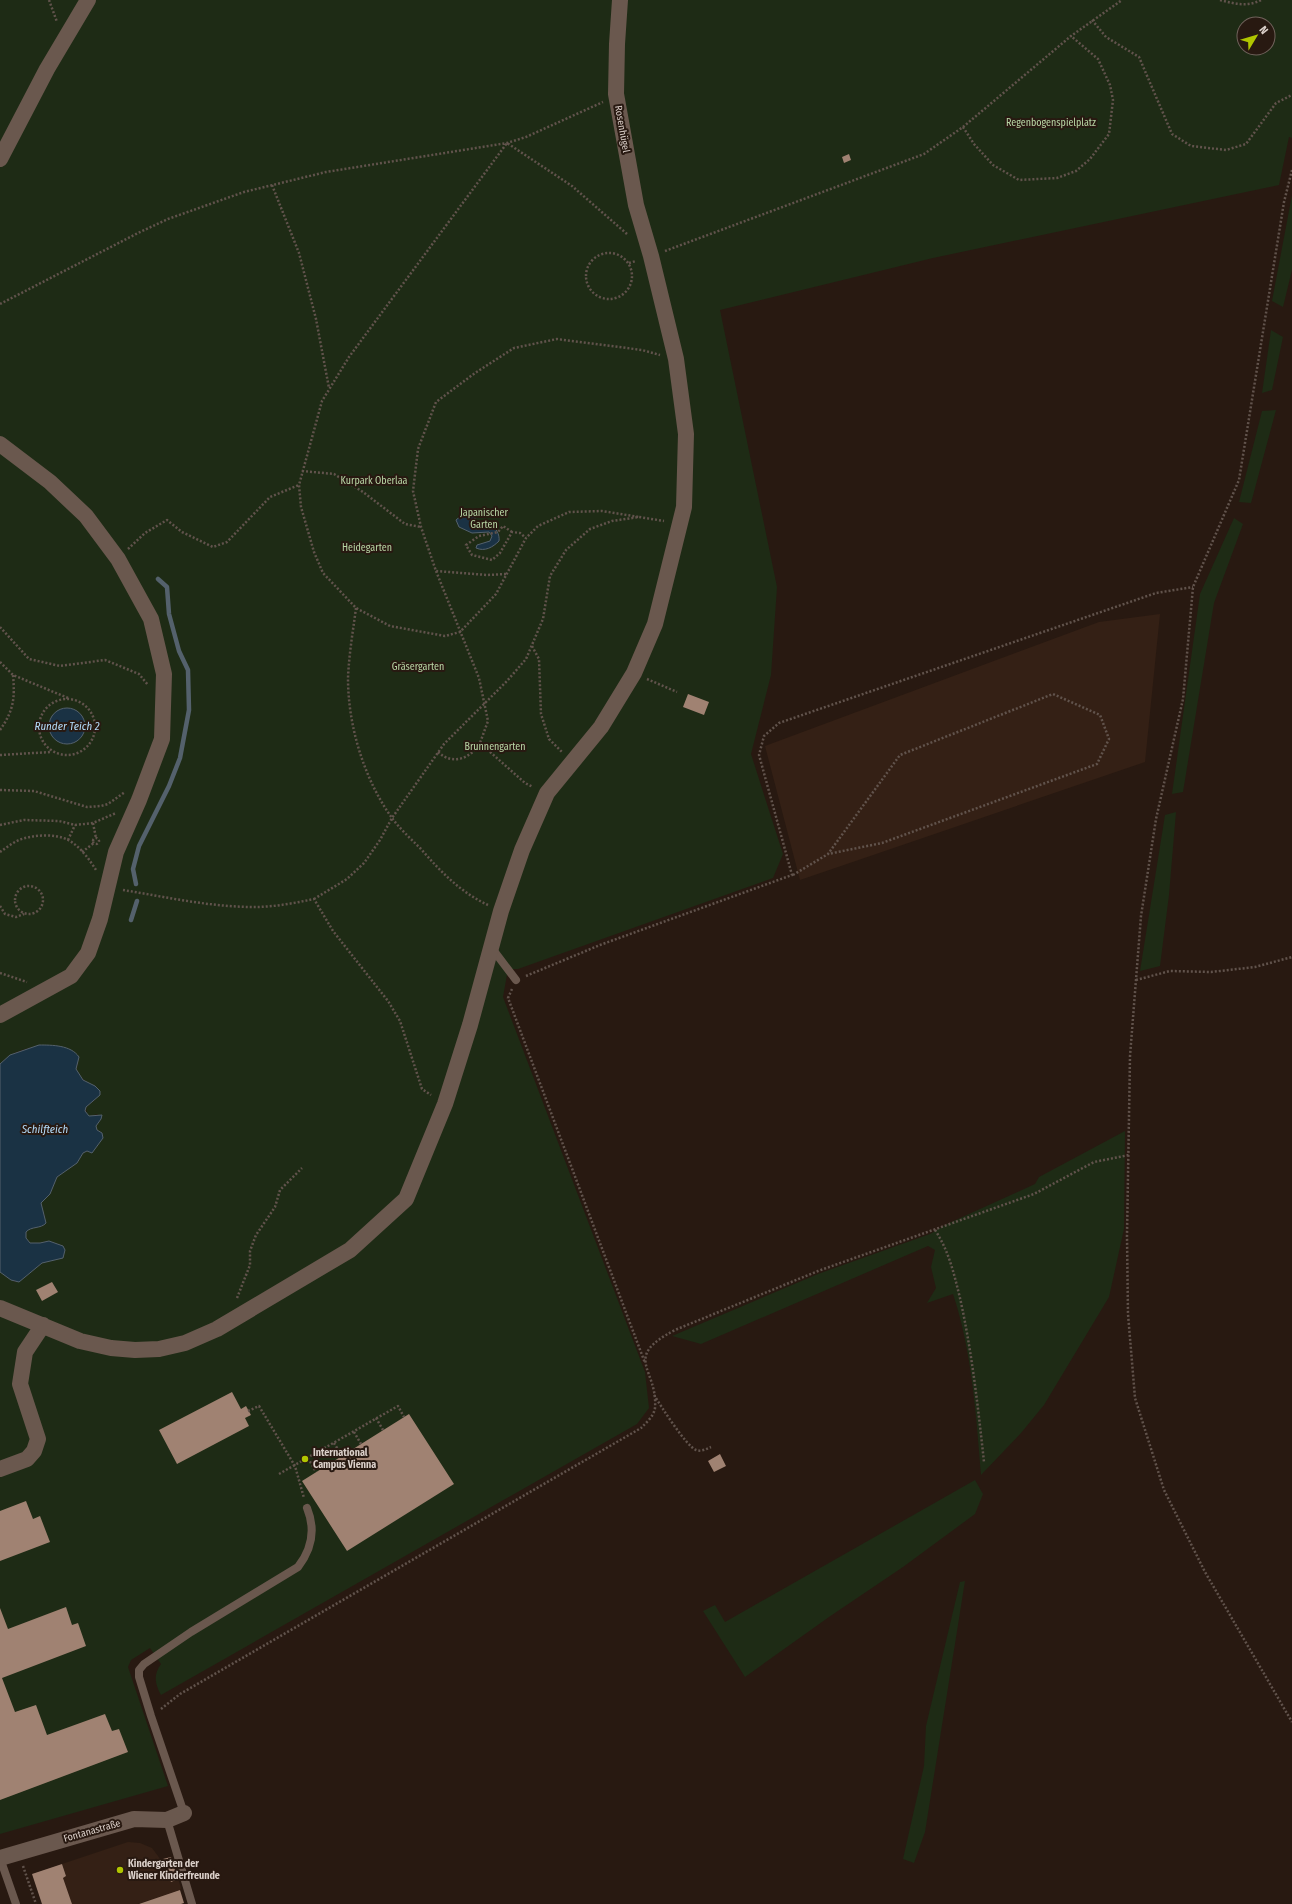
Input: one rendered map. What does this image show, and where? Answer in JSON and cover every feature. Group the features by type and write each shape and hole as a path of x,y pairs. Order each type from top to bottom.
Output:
{"street":[{"path":"0,159 47,69 88,0"},
{"name":"Rosenhügel","path":"0,1308 80,1341 111,1348 136,1350 185,1343 212,1331 350,1250 406,1199 445,1104 470,1026 490,947 522,850 547,793 601,727 634,673 655,624 681,524 684,507 686,434 676,359 651,256 636,205 616,94 620,0"},
{"path":"0,444 50,482 86,516 118,559 151,619 164,674 162,739 133,796 117,849 100,919 88,953 71,976 53,984 0,1015"},
{"path":"0,1469 27,1460 34,1451 38,1439 20,1384 25,1352 43,1325"},
{"name":"Fontanastraße","path":"0,1858 134,1819 168,1820 184,1813"}],"lane":[{"path":"490,947 516,980"},
{"path":"184,1813 151,1716 139,1677 139,1670 144,1664 190,1632 298,1567 307,1556 312,1540 310,1516 307,1508"},
{"path":"168,1820 192,1904"},
{"path":"0,1858 16,1904"}],"path":[{"path":"651,256 924,154 963,127 1071,36 1122,0"},
{"path":"1220,0 1235,4 1253,5 1261,0"},
{"path":"1092,20 1106,37 1139,57 1172,134 1191,146 1226,150 1246,144 1276,103 1292,95"},
{"path":"963,127 974,144 993,165 1019,180 1057,178 1076,171 1090,159 1109,134 1113,100 1110,85 1098,59 1071,36"},
{"path":"0,304 168,219 244,192 326,172 507,143 526,137 616,94"},
{"path":"507,143 572,186 630,236"},
{"path":"507,143 353,350 322,401 299,485 300,507 306,531 323,573 356,608 374,619 390,626 444,636 460,632 496,594 526,538 538,526 569,512 602,511 681,524"},
{"path":"1292,170 1284,202 1239,480 1193,587 1183,699 1156,819 1140,916 1130,1056 1128,1155 1128,1314 1135,1398 1164,1490 1205,1572 1292,1722"},
{"path":"272,185 300,253 316,319 329,389"},
{"path":"600,254 616,254 629,264 633,279 628,290 619,298 611,300 602,299 589,289 586,282 586,274 593,259 600,254"},
{"path":"438,752 442,756 454,759 465,758 475,752 488,721 483,703 479,678 436,571 421,527 414,491 418,449 436,402 474,373 514,348 557,339 642,350 676,359"},
{"path":"302,471 334,474 363,492 405,524 421,527"},
{"path":"118,559 145,533 168,520 182,532 213,547 227,542 270,497 299,485"},
{"path":"0,852 19,840 42,836 58,837 68,840 82,852 108,888 210,904 254,907 289,904 314,899 346,879 364,863 380,840 392,818 438,752 483,703 507,681 526,659 543,619 550,576 566,550 590,529 612,521 639,516"},
{"path":"512,532 500,553 492,560 472,555 466,545 479,536 498,532 503,526 512,532 520,533 526,538"},
{"path":"436,571 488,575 506,574"},
{"path":"792,875 759,755 764,736 780,723 1156,593 1193,587"},
{"path":"356,608 348,678 353,722 363,761 374,785 392,818 458,888 479,901 501,911"},
{"path":"0,627 30,659 60,666 105,660 139,674 163,706"},
{"path":"532,646 539,659 541,714 549,739 572,762"},
{"path":"0,662 13,675 70,699 79,701 87,706 95,723 95,732 92,741 79,753 70,756 52,752 44,746 38,727 39,718 44,709 51,703 60,699 70,699"},
{"path":"634,673 677,692"},
{"path":"0,730 8,718 13,706 13,675"},
{"path":"151,1716 180,1694 641,1428 650,1418 655,1409 654,1395 646,1363 508,998 516,980 600,945 792,875 828,854 882,843 1097,764 1109,739 1100,715 1053,694 900,755 828,854"},
{"path":"480,742 525,784 547,793"},
{"path":"0,755 52,752"},
{"path":"0,790 34,792 80,805 94,807 133,796"},
{"path":"0,825 24,820 59,821 75,825 93,823 133,796"},
{"path":"82,852 94,843 97,844 100,841 96,838 93,823"},
{"path":"68,840 75,825"},
{"path":"94,843 96,838"},
{"path":"0,906 5,914 16,917 38,912 43,904 42,894 36,887 26,886 18,890 16,894 17,908 24,914"},
{"path":"314,899 333,931 384,995 400,1021 422,1089 445,1104"},
{"path":"1136,980 1170,971 1211,972 1255,967 1292,956"},
{"path":"0,973 22,981 53,984"},
{"path":"646,1363 647,1351 657,1339 675,1330 818,1271 1034,1194 1094,1162 1128,1155"},
{"path":"235,1300 250,1265 250,1251 256,1235 275,1207 280,1190 302,1168"},
{"path":"934,1230 944,1244 969,1339 984,1462"},
{"path":"654,1395 686,1440 695,1450 702,1451 711,1447"},
{"path":"248,1410 259,1406 295,1466 307,1508"},
{"path":"279,1474 398,1406 404,1417"},
{"path":"376,1418 383,1430"},
{"path":"354,1432 361,1444"},
{"path":"334,1443 342,1456"},
{"path":"308,1458 316,1472"},
{"path":"23,1866 36,1904"}],"shaded area":[{"path":"1160,614 1145,762 800,880 765,746 1099,622"},
{"name":"Kindergarten der Wiener Kinderfreunde","path":"128,1842 140,1843 152,1848 161,1860 171,1857 181,1888 180,1890 138,1904 72,1904 63,1878 66,1876 62,1864"}],"green space":[{"name":"Kurpark Oberlaa","path":"0,0 1292,0 1292,138 1289,137 1279,185 933,258 720,310 777,587 771,675 751,754 783,854 773,878 518,969 508,969 503,997 645,1372 649,1408 637,1424 161,1695 157,1687 156,1676 158,1668 161,1664 150,1648 131,1660 128,1667 168,1786 0,1834 0,1474 23,1455 0,1464 0,1272 15,1282 21,1280 63,1246 49,1241 30,1243 26,1238 26,1232 28,1229 43,1226 45,1216 41,1203 50,1194 57,1177 78,1161 83,1153 88,1151 101,1132 97,1130 96,1126 101,1119 97,1114 89,1117 87,1115 86,1107 95,1100 95,1086 86,1081 80,1075 76,1069 78,1064 65,1048 48,1046 30,1048 14,1053 0,1064"},
{"path":"1292,195 1292,270 1283,307 1272,301"},
{"path":"1271,330 1283,337 1272,390 1262,393"},
{"path":"1276,410 1251,503 1239,502 1262,411"},
{"path":"1234,518 1243,524 1214,603 1183,792 1172,794 1200,594"},
{"path":"1176,812 1169,895 1160,966 1140,971 1165,815"},
{"path":"1125,1131 1124,1229 1109,1297 1044,1405 1021,1433 981,1475 972,1383 965,1338 953,1294 927,1303 936,1288 931,1267 935,1250 928,1246 701,1344 672,1336 818,1274 930,1234 947,1224 1035,1184 1039,1177"},
{"path":"975,1480 983,1494 975,1514 903,1567 829,1617 745,1677 703,1611 715,1605 725,1622"},
{"path":"965,1581 925,1832 914,1863 903,1859 924,1766 926,1726 960,1582"}],"water":[{"path":"467,511 475,518 473,524 476,529 491,526 496,529 499,541 489,548 476,548 477,545 490,541 492,536 489,532 472,533 459,527 456,520"},
{"name":"Runder Teich 2","path":"71,708 80,713 84,719 84,733 80,739 71,744 63,744 54,739 50,733 49,722 54,713 60,709"},
{"name":"Schilfteich","path":"39,1045 66,1048 76,1053 79,1057 76,1069 83,1080 95,1086 100,1091 100,1095 86,1107 85,1111 89,1116 102,1115 96,1126 97,1130 102,1133 103,1138 92,1153 87,1151 83,1153 77,1163 57,1177 50,1194 41,1203 46,1223 26,1232 26,1238 30,1243 49,1241 63,1246 65,1250 63,1258 42,1263 19,1282 11,1280 0,1272 0,1064 10,1055"}],"building":[{"path":"849,154 851,160 844,163 842,157"},
{"path":"688,694 709,702 704,715 683,707"},
{"path":"52,1282 58,1292 42,1301 36,1290"},
{"path":"232,1392 241,1409 246,1406 251,1415 245,1418 249,1426 177,1464 159,1430"},
{"path":"409,1414 454,1484 347,1551 302,1481"},
{"path":"720,1454 726,1466 714,1472 708,1461"},
{"path":"26,1501 33,1519 40,1516 50,1542 0,1561 0,1511"},
{"path":"66,1607 72,1625 78,1623 86,1646 2,1678 15,1712 36,1705 47,1735 105,1714 112,1731 119,1729 128,1752 0,1800 0,1608 8,1629"},
{"path":"171,1857 178,1879 171,1882 163,1859"},
{"path":"62,1864 66,1876 63,1878 72,1904 42,1904 32,1874"},
{"path":"180,1890 184,1903 139,1904"}],"waterway":[{"path":"136,884 133,869 139,846 169,786 180,758 189,710 188,670 179,651 169,614 167,587 158,579"},
{"path":"131,920 137,901"}],"place":[{"name":"International Campus Vienna","path":"305,1459"},
{"name":"Kindergarten der Wiener Kinderfreunde","path":"120,1870"}],"park label":[{"name":"Regenbogenspielplatz","path":"1051,123"},
{"name":"Japanischer Garten","path":"484,518"},
{"name":"Heidegarten","path":"367,548"},
{"name":"Gräsergarten","path":"418,667"},
{"name":"Brunnengarten","path":"495,747"}]}
